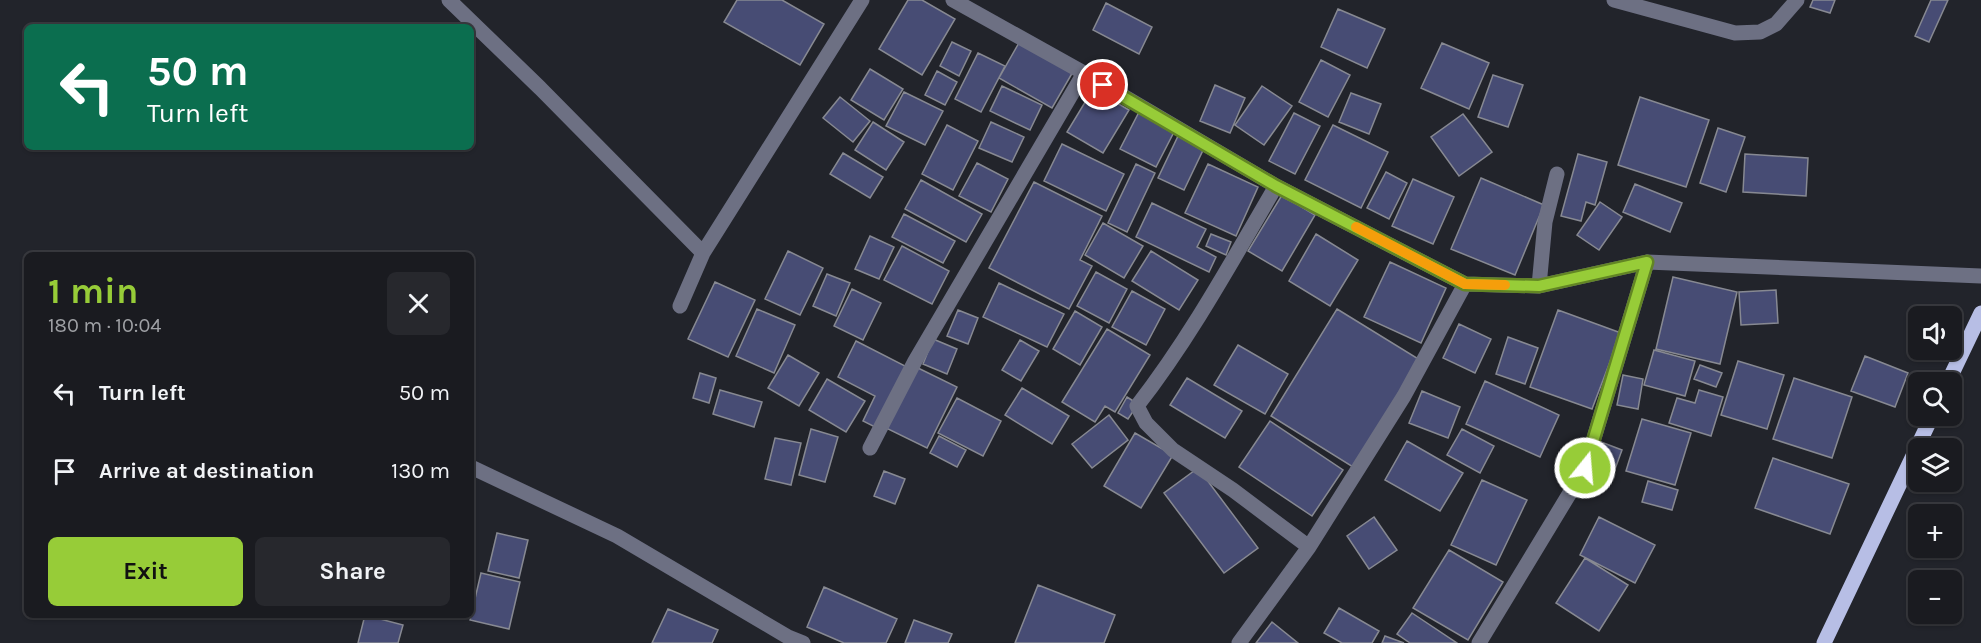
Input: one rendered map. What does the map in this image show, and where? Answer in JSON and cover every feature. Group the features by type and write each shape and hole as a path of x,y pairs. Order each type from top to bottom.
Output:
{"main road":[{"path":"1953,372 1981,313"},
{"path":"1824,643 1927,426"}],"street":[{"path":"449,0 474,24"},
{"path":"680,306 703,253 862,0"},
{"path":"953,0 1084,73 1276,186 1465,284 1539,286 1647,262 1981,276"},
{"path":"1614,0 1735,33 1760,32 1776,24 1797,0"},
{"path":"474,24 703,253"},
{"path":"870,448 915,361 1084,73"},
{"path":"1539,286 1545,222 1557,174"},
{"path":"1276,186 1164,371 1137,406 1146,423 1173,450 1233,490 1309,547"},
{"path":"1479,643 1585,468 1647,262"},
{"path":"1239,643 1309,547 1404,396 1465,284"},
{"path":"474,468 617,536 788,637 803,643"}],"building":[{"path":"737,0 782,0 824,24 800,65 724,22"},
{"path":"908,0 922,0 955,19 922,75 879,49"},
{"path":"1813,0 1835,0 1830,13 1810,7"},
{"path":"1931,0 1948,0 1929,42 1915,36"},
{"path":"1106,3 1152,27 1139,54 1093,30"},
{"path":"1338,9 1385,29 1367,68 1321,47"},
{"path":"1020,41 1074,70 1052,108 999,78"},
{"path":"952,42 971,51 959,76 940,66"},
{"path":"1442,43 1489,63 1469,109 1421,88"},
{"path":"978,53 1005,66 981,112 955,99"},
{"path":"1321,60 1350,75 1328,117 1299,102"},
{"path":"870,69 903,89 884,120 851,100"},
{"path":"937,71 957,82 945,105 925,95"},
{"path":"1493,75 1523,85 1508,127 1478,117"},
{"path":"1215,85 1245,98 1230,133 1200,121"},
{"path":"1002,86 1042,105 1030,130 990,111"},
{"path":"1262,86 1292,106 1264,145 1235,125"},
{"path":"1093,89 1129,110 1103,153 1067,132"},
{"path":"904,92 943,111 925,145 886,126"},
{"path":"1351,93 1381,104 1369,134 1339,122"},
{"path":"840,97 870,121 853,142 823,118"},
{"path":"1640,97 1709,120 1686,187 1618,165"},
{"path":"1139,112 1175,130 1156,167 1120,149"},
{"path":"1294,113 1320,126 1295,174 1269,161"},
{"path":"1463,114 1492,152 1459,176 1431,137"},
{"path":"873,122 904,142 886,170 855,150"},
{"path":"991,122 1024,137 1012,162 979,148"},
{"path":"947,125 978,141 953,190 922,174"},
{"path":"1333,125 1388,152 1361,208 1305,180"},
{"path":"1718,128 1745,137 1726,192 1700,183"},
{"path":"1179,134 1205,146 1184,190 1158,178"},
{"path":"1062,144 1124,174 1106,211 1044,181"},
{"path":"843,153 883,177 870,198 830,174"},
{"path":"1578,154 1607,162 1595,205 1586,202 1581,221 1561,216"},
{"path":"1745,154 1808,158 1806,196 1743,192"},
{"path":"977,163 1008,179 991,212 959,196"},
{"path":"1136,164 1155,173 1127,232 1108,223"},
{"path":"1208,164 1258,187 1236,236 1185,213"},
{"path":"1386,172 1407,183 1389,219 1367,208"},
{"path":"1481,178 1544,205 1515,275 1451,249"},
{"path":"1413,179 1454,197 1433,244 1392,226"},
{"path":"921,180 982,214 966,242 905,209"},
{"path":"1034,182 1102,216 1080,260 1092,266 1069,309 989,268"},
{"path":"1635,184 1682,203 1670,232 1623,212"},
{"path":"1282,195 1315,215 1282,271 1248,251"},
{"path":"1600,202 1622,217 1599,250 1577,235"},
{"path":"1152,203 1206,229 1197,247 1216,257 1209,272 1136,237"},
{"path":"904,214 955,241 943,263 892,237"},
{"path":"1103,223 1143,246 1124,278 1085,255"},
{"path":"1211,234 1231,242 1226,255 1206,246"},
{"path":"1316,234 1358,260 1330,306 1289,281"},
{"path":"870,236 894,247 879,279 855,269"},
{"path":"902,246 949,271 932,304 884,280"},
{"path":"788,251 823,268 800,315 765,299"},
{"path":"1151,251 1198,280 1179,310 1132,281"},
{"path":"1390,262 1446,288 1421,343 1364,317"},
{"path":"1096,272 1127,289 1109,323 1077,306"},
{"path":"827,274 850,283 836,316 813,306"},
{"path":"1673,277 1737,292 1720,364 1656,349"},
{"path":"715,282 755,300 728,357 688,339"},
{"path":"999,283 1064,314 1047,347 983,317"},
{"path":"852,289 881,303 863,340 834,326"},
{"path":"1776,290 1778,323 1741,325 1739,292"},
{"path":"1132,291 1165,309 1146,345 1112,327"},
{"path":"757,309 795,325 774,373 736,356"},
{"path":"1337,309 1420,360 1353,467 1271,416"},
{"path":"958,310 978,318 968,344 947,336"},
{"path":"1558,310 1621,333 1592,409 1530,387"},
{"path":"1075,311 1102,327 1080,365 1053,349"},
{"path":"1459,324 1491,339 1475,373 1443,358"},
{"path":"1107,329 1150,355 1115,412 1105,406 1095,422 1062,402"},
{"path":"1508,337 1538,348 1525,384 1496,374"},
{"path":"933,339 957,349 947,374 923,364"},
{"path":"1020,340 1039,351 1021,381 1002,370"},
{"path":"856,341 907,367 877,428 863,421 875,396 838,377"},
{"path":"1238,345 1288,374 1265,414 1214,385"},
{"path":"1654,350 1695,361 1685,396 1644,385"},
{"path":"788,355 819,373 799,406 768,388"},
{"path":"1865,356 1908,373 1895,407 1851,391"},
{"path":"1738,361 1784,375 1767,429 1721,415"},
{"path":"1700,365 1722,373 1716,387 1694,379"},
{"path":"916,367 957,387 927,448 886,428"},
{"path":"700,373 716,378 709,403 693,398"},
{"path":"1623,375 1643,379 1638,409 1617,405"},
{"path":"1187,378 1242,411 1225,438 1170,405"},
{"path":"1794,378 1852,397 1832,458 1773,439"},
{"path":"827,379 865,401 846,432 809,410"},
{"path":"1485,381 1559,415 1540,457 1466,424"},
{"path":"1022,388 1069,416 1052,444 1005,415"},
{"path":"720,390 762,402 754,427 713,414"},
{"path":"1699,390 1723,397 1711,436 1669,423 1677,398 1695,403"},
{"path":"1422,391 1460,407 1448,438 1409,423"},
{"path":"1127,397 1138,404 1128,419 1118,413"},
{"path":"957,398 1001,421 983,456 938,433"},
{"path":"1109,415 1128,440 1092,468 1072,444"},
{"path":"1642,419 1691,433 1675,485 1626,471"},
{"path":"1270,421 1343,470 1312,516 1239,467"},
{"path":"811,429 838,437 825,482 799,475"},
{"path":"1462,429 1494,446 1480,473 1447,455"},
{"path":"1135,433 1173,455 1141,508 1104,486"},
{"path":"939,436 966,450 957,467 930,453"},
{"path":"775,438 801,443 791,485 765,479"},
{"path":"1407,441 1463,473 1440,511 1385,480"},
{"path":"1601,442 1622,450 1611,480 1590,472"},
{"path":"1773,458 1849,484 1830,534 1755,508"},
{"path":"1198,468 1258,548 1224,573 1164,493"},
{"path":"884,471 905,479 895,504 874,496"},
{"path":"1482,480 1527,500 1496,565 1451,545"},
{"path":"1648,481 1678,490 1672,510 1642,502"},
{"path":"1374,517 1397,550 1369,569 1347,536"},
{"path":"1599,517 1655,545 1635,583 1580,555"},
{"path":"497,533 528,540 519,578 488,571"},
{"path":"1449,550 1503,582 1468,640 1413,608"},
{"path":"1585,558 1628,585 1599,631 1556,603"},
{"path":"481,573 520,582 509,629 470,620 474,618 474,603"},
{"path":"1038,585 1115,615 1104,643 1015,643"},
{"path":"824,587 897,619 886,643 844,643 807,627"},
{"path":"1339,608 1379,631 1372,643 1342,643 1324,633"},
{"path":"668,609 718,630 712,643 652,643"},
{"path":"1412,613 1457,643 1410,643 1397,634"},
{"path":"364,618 376,618 403,625 398,643 358,643"},
{"path":"914,620 952,634 948,643 905,643"},
{"path":"1272,622 1298,643 1256,643"},
{"path":"1385,636 1404,643 1382,643"}],"slow traffic":[{"path":"1356,227 1465,284 1505,285"}],"route":[{"path":"1103,85 1276,186 1465,284 1539,286 1647,262 1585,468"}]}
